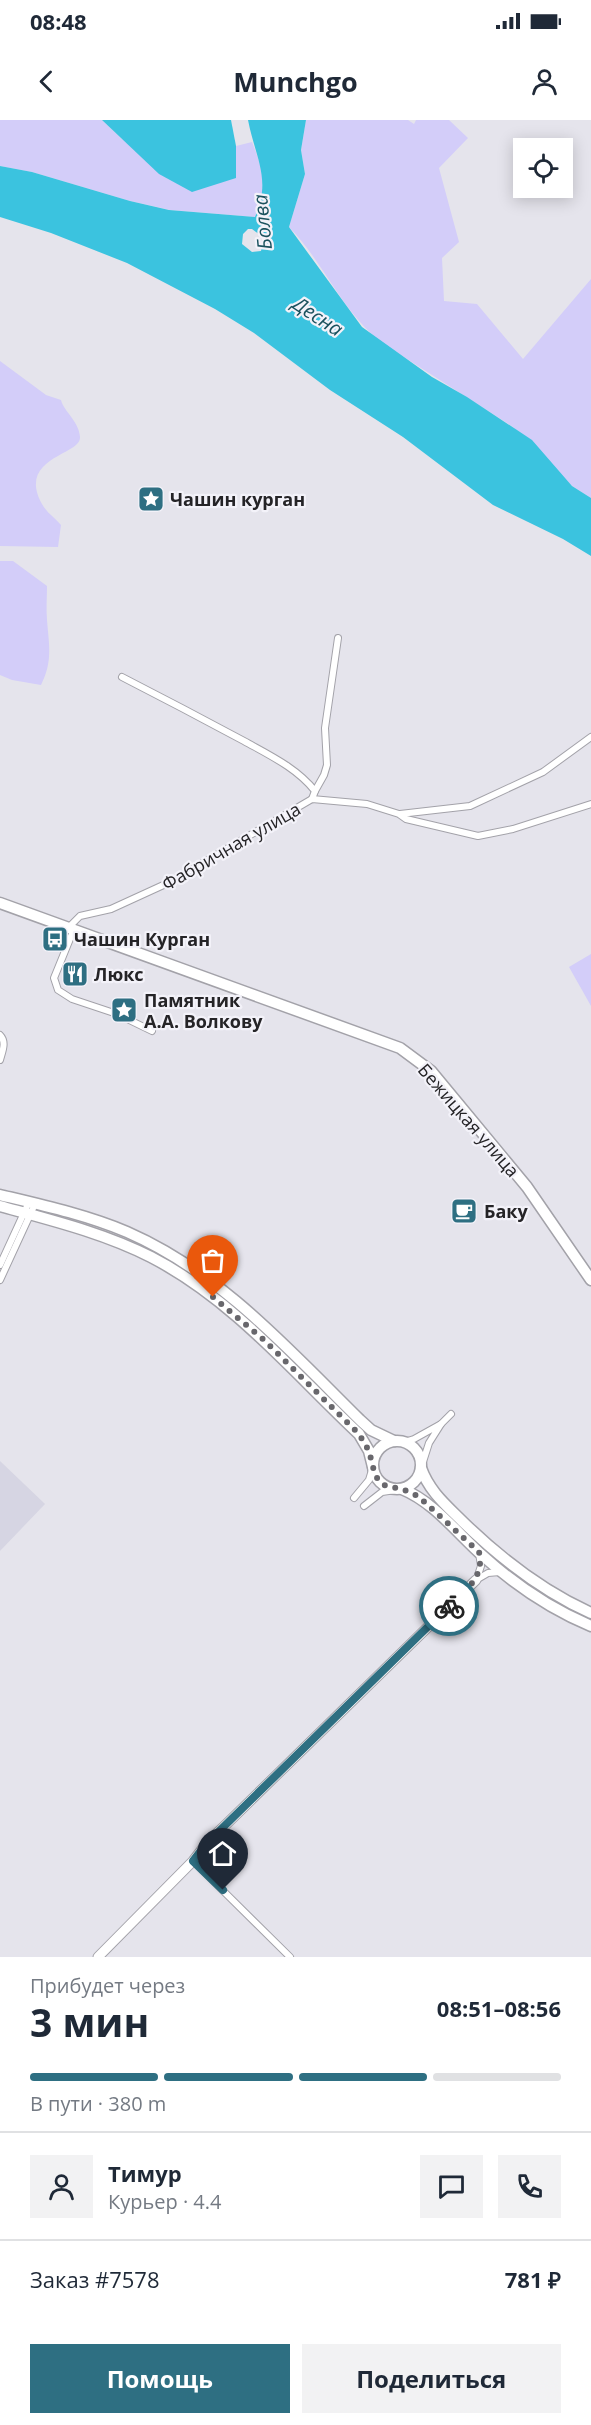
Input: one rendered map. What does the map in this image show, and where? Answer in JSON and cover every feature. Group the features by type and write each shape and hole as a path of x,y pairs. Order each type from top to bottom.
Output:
{"main road":[{"name":"Бежицкая улица","path":"0,903 400,1048 431,1071 521,1180 591,1280"},
{"path":"0,1194 30,1208 122,1243 151,1257 203,1289 264,1340 359,1434 369,1451 375,1475 386,1486 402,1489 423,1500 504,1573 555,1607 591,1626"},
{"path":"0,1206 30,1208 125,1231 157,1246 210,1279 265,1326 371,1430 415,1449 430,1489 492,1550 536,1583 591,1613"},
{"path":"373,1467 376,1453 387,1443 399,1441"},
{"path":"402,1489 415,1481 421,1468"}],"street":[{"name":"Фабричная улица","path":"312,800 327,765 325,728 338,638"},
{"path":"122,677 197,715 287,766 315,790"},
{"name":"Фабричная улица","path":"399,814 470,806 543,772 591,737"},
{"name":"Фабричная улица","path":"72,928 80,916 111,909 170,882 312,800 367,804 435,828 478,836 513,829 591,804"},
{"path":"72,928 54,978 58,990 72,999 117,1014 152,1031"},
{"path":"0,1035 3,1038 4,1048 0,1060"},
{"path":"0,1265 30,1208"},
{"path":"0,1280 30,1208"},
{"path":"421,1468 429,1443 441,1424 451,1414"},
{"path":"399,1441 414,1439 441,1424"},
{"path":"354,1498 369,1480 373,1467"},
{"path":"364,1506 381,1492 402,1489"},
{"path":"476,1580 481,1566 479,1552"},
{"path":"99,1957 193,1861 207,1843 476,1580 488,1573 504,1573"},
{"path":"193,1861 290,1957"}],"shaded area":[{"path":"0,120 102,120 122,139 236,178 236,146 252,142 262,180 259,207 255,217 170,210 130,201 32,172 0,166"},
{"path":"306,120 408,120 414,124 416,120 449,120 468,138 439,168 459,242 442,258 444,301 477,304 523,359 591,279 591,498 572,486 513,427 382,343 343,301 313,256 289,227 305,174 301,150"},
{"path":"0,361 46,395 61,400 79,431 78,443 43,467 37,476 36,488 42,504 61,525 58,547 0,546"},
{"path":"0,561 13,561 47,586 49,653 41,685 12,680 0,675"},
{"path":"591,954 591,1006 569,967"},
{"path":"0,1461 45,1504 0,1551"}],"water":[{"path":"102,120 231,120 236,146 236,178 192,192 159,174"},
{"path":"248,120 306,120 301,150 305,174 289,227 362,327 432,377 532,440 572,486 591,498 591,556 563,539 493,505 403,437 330,390 254,333 215,309 127,263 51,233 0,217 0,166 32,172 169,210 255,217 260,203 262,179","holes":["248,229 252,229 264,238 261,251 252,252 242,244 243,234"]}],"way so far":[{"path":"213,1297 264,1340 359,1434 369,1451 375,1475 380,1482 418,1496 479,1552 481,1566 476,1580 449,1606"}],"place":[{"name":"Чашин курган","path":"151,499"},
{"name":"Чашин Курган","path":"55,939"},
{"name":"Люкс","path":"75,974"},
{"name":"Памятник А.А. Волкову","path":"124,1010"},
{"name":"Баку","path":"464,1211"}],"route":[{"path":"223,1890 193,1861 207,1843 449,1606"}],"water label":[{"name":"Болва","path":"262,222"},
{"name":"Десна","path":"318,316"}]}
